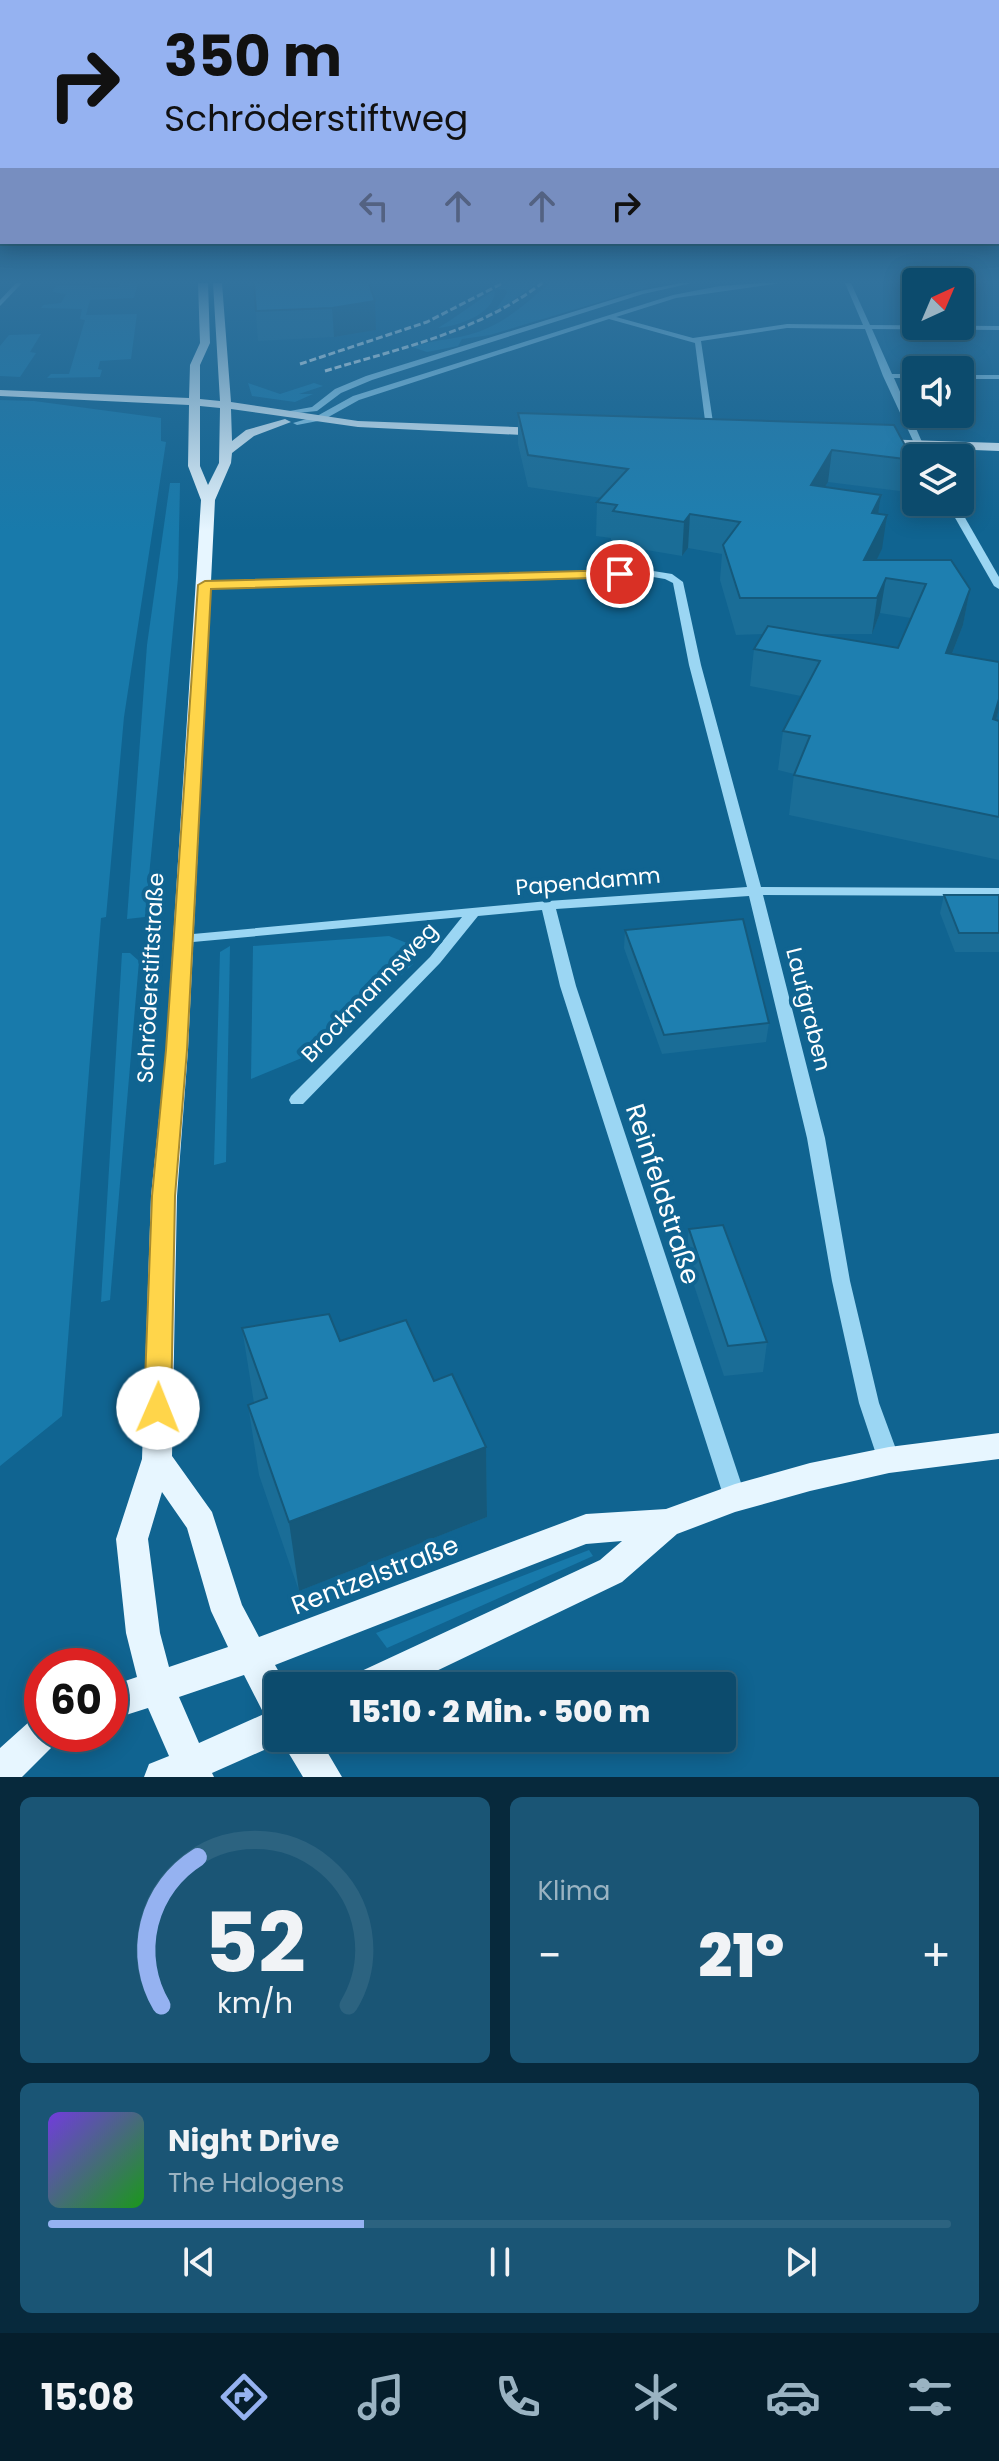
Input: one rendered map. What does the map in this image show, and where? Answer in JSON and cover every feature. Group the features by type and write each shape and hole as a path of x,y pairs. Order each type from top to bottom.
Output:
{"main road":[{"name":"Schröderstiftstraße","path":"195,366 194,466 208,500"},
{"name":"Schröderstiftstraße","path":"182,1773 157,1688 138,1600 132,1539 157,1459 164,1196 177,1050 208,500 225,463 226,452 223,366"},
{"path":"0,393 81,397 358,424 557,432"},
{"path":"226,452 250,433 290,419 322,417 358,424"},
{"path":"696,437 727,438"},
{"path":"861,442 919,444"},
{"path":"974,446 999,447"},
{"name":"Rentzelstraße","path":"128,1697 250,1657 586,1529 666,1523 735,1498 889,1460 999,1446"},
{"path":"157,1459 201,1522 227,1611 264,1681"},
{"name":"Rentzelstraße","path":"397,1672 611,1571 666,1523"},
{"path":"182,1773 264,1733"},
{"path":"0,1773 24,1750"},
{"path":"307,1752 324,1777"}],"street":[{"path":"290,419 314,409 338,391 408,366"},
{"path":"322,417 356,398 456,366"},
{"path":"703,366 712,437"},
{"path":"883,366 919,444"},
{"path":"887,376 902,376"},
{"path":"974,377 999,377"},
{"path":"959,516 999,586"},
{"path":"985,561 999,561"},
{"name":"Laufgraben","path":"205,585 647,573 668,576 679,586 695,665 816,1138 841,1281 869,1403 889,1460"},
{"name":"Papendamm","path":"182,939 548,905 755,891 999,892"},
{"name":"Reinfeldstraße","path":"548,905 568,986 735,1498"},
{"name":"Brockmannsweg","path":"297,1100 435,960 472,914"}],"shaded area":[{"path":"0,366 27,366 20,377 0,376"},
{"path":"71,366 99,366 98,369 102,370 100,377 47,378 51,374 69,374"},
{"path":"248,383 280,394 314,383 323,386 299,394 313,394 295,402 252,396"},
{"path":"0,400 34,401 161,418 161,441 166,442 124,717 106,917 101,918 62,1416 0,1466"},
{"path":"170,483 180,483 178,578 145,917 127,919 147,645"},
{"path":"389,936 412,945 416,955 413,964 326,1048 251,1079 253,946"},
{"path":"230,946 226,1162 214,1165 220,952"},
{"path":"122,953 130,953 139,961 110,1300 101,1302"},
{"path":"589,1550 593,1556 387,1648 376,1633"}],"building":[{"path":"518,413 894,425 904,444 902,459 832,450 811,485 881,495 872,513 887,515 864,560 951,560 970,589 946,653 999,662 999,699 993,719 999,721 999,817 794,775 810,736 783,731 820,661 754,649 768,626 898,648 926,584 886,578 877,598 740,598 723,545 740,522 690,514 684,522 613,511 617,505 597,502 628,469 528,455"},
{"path":"944,895 999,895 999,933 959,933"},
{"path":"743,919 769,1023 664,1035 625,930"},
{"path":"723,1225 767,1342 728,1346 689,1229"},
{"path":"329,1314 340,1341 406,1320 434,1381 452,1374 486,1447 289,1522 248,1405 267,1398 242,1328"}],"railway":[{"path":"325,371 342,366"}],"route":[{"path":"158,1408 164,1196 177,1050 205,585 620,574"}]}
